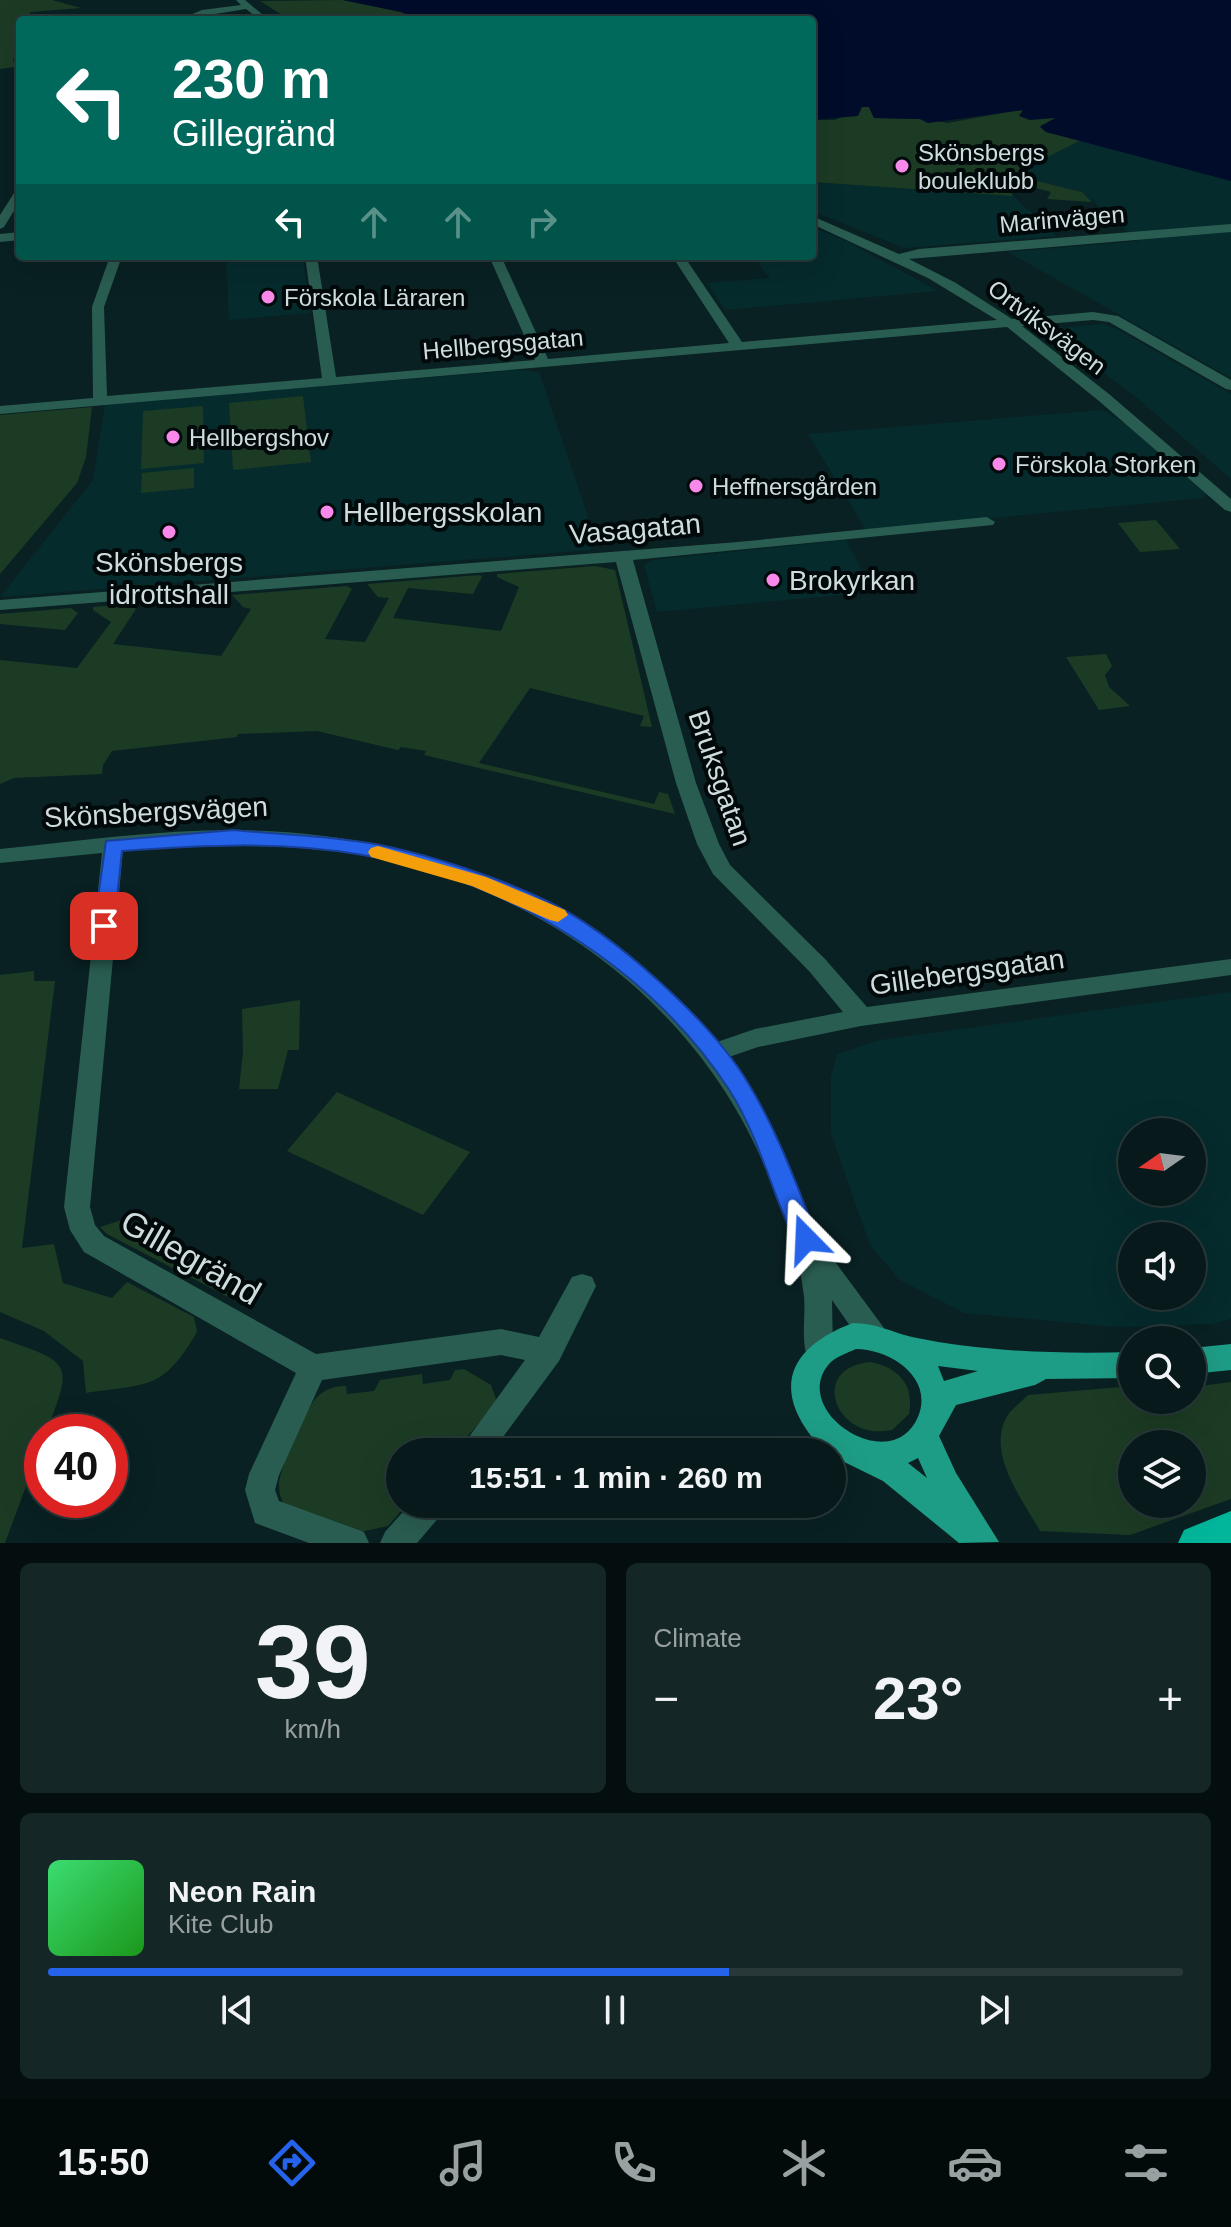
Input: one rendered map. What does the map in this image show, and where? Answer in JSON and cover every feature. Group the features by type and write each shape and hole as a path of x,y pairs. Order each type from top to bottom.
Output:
{"highway":[{"path":"1197,1543 1231,1530"}],"main road":[{"path":"984,1542 894,1471 829,1438 810,1414 806,1401 806,1374 819,1352 834,1342 853,1336 874,1337 905,1349 1055,1367 1118,1365"},
{"path":"905,1349 929,1377 929,1424 945,1484 984,1542"},
{"path":"1206,1360 1231,1357"},
{"path":"855,1453 894,1455 929,1424 946,1395 961,1388 1055,1367"}],"street":[{"path":"193,16 243,3 260,16"},
{"path":"0,225 16,199"},
{"name":"Ortviksvägen","path":"816,222 951,285 1011,324 1114,405 1231,507"},
{"name":"Marinvägen","path":"897,258 919,253 1231,228"},
{"path":"100,402 98,307 115,260"},
{"path":"312,260 330,382"},
{"path":"497,260 543,363"},
{"path":"681,260 738,346"},
{"name":"Hellbergsgatan","path":"0,410 1106,317 1231,386"},
{"name":"Vasagatan","path":"0,605 987,522"},
{"name":"Bruksgatan","path":"623,555 686,783 708,844 721,869 817,965 861,1017"},
{"name":"Skönsbergsvägen","path":"0,856 234,837 318,841 419,862 541,906 621,961 689,1023 740,1088 806,1239 821,1315 819,1352"},
{"name":"Gillegränd","path":"113,845 77,1207 83,1230 94,1244 313,1368"},
{"name":"Gillebergsgatan","path":"714,1053 755,1038 861,1017 1231,967"},
{"name":"Skönsbergsvägen","path":"806,1239 874,1337"},
{"path":"485,1438 521,1395 549,1352 582,1286"},
{"path":"353,1543 266,1512 261,1501 264,1474 313,1368 501,1342 549,1352"},
{"path":"396,1543 418,1518"}],"shaded area":[{"path":"343,0 1231,0 1231,181 1046,132 1040,127 1055,118 1030,120 1019,116 1023,110 928,123 920,119 874,118 869,107 862,107 858,116 816,120 816,16 410,16"},
{"path":"1081,140 1231,181 1231,378 1008,252 1139,241 1082,192 1011,175"},
{"path":"816,182 1013,196 1057,236 904,248 816,213"},
{"path":"816,229 848,242 938,291 725,310 707,283 770,278 756,260 816,260"},
{"name":"Förskola Läraren","path":"226,260 303,260 310,313 229,320"},
{"path":"1102,324 1115,328 1231,394 1231,479 1136,397 1045,329"},
{"name":"Hellbergsskolan","path":"521,370 539,372 597,543 590,550 0,597 93,480 105,404"},
{"name":"Förskola Storken","path":"1103,410 1127,425 1206,494 1203,498 866,530 808,434"},
{"path":"846,540 873,592 657,612 644,565 652,560"},
{"path":"1231,992 1231,1319 1212,1324 1117,1327 964,1313 900,1280 870,1245 831,1134 831,1077 837,1054 880,1040"}],"green space":[{"path":"0,0 52,0 81,8 16,16 15,67 0,69"},
{"path":"343,0 410,16 284,16 260,1"},
{"path":"862,107 869,107 874,118 948,123 1018,110 1058,117 1040,126 1046,132 1081,140 1012,175 1082,192 1092,202 1047,199 1051,192 1002,179 1013,196 816,182 816,120 835,120"},
{"path":"303,396 311,462 233,470 229,403"},
{"name":"Hellbergshov","path":"203,406 204,463 141,469 143,411"},
{"path":"92,407 86,457 77,483 0,574 0,415"},
{"path":"194,468 194,488 141,493 142,473"},
{"path":"1156,520 1180,549 1140,552 1118,523"},
{"path":"595,566 615,570 652,727 640,726 644,716 530,688 479,763 654,804 659,792 668,794 675,814 424,755 426,751 401,747 398,750 317,731 238,734 237,737 112,751 103,765 102,774 14,778 0,784 0,660 77,668 111,622 93,607 129,604 136,609 113,644 221,656 251,609 243,607 232,595 347,586 352,589 325,639 365,642 389,598 378,597 367,584 480,575 482,577 473,594 408,588 393,618 501,631 519,587 497,577 497,574"},
{"path":"71,608 78,613 65,630 0,624 0,614"},
{"path":"1106,654 1112,666 1105,675 1109,687 1130,706 1099,710 1066,657"},
{"path":"34,971 34,981 55,981 22,1248 54,1244 63,1283 112,1298 127,1282 194,1317 197,1332 174,1365 163,1375 140,1385 86,1393 83,1361 44,1331 0,1312 0,975"},
{"path":"300,1000 299,1050 288,1050 278,1089 239,1089 243,1052 242,1009"},
{"path":"337,1092 470,1152 423,1215 287,1151"},
{"path":"125,1219 246,1279 230,1298 107,1234 100,1227"},
{"path":"0,1338 53,1360 60,1367 63,1377 53,1414 24,1414 24,1492 5,1543 0,1543"},
{"path":"870,1362 889,1368 907,1386 909,1414 892,1430 872,1431 856,1425 836,1403 835,1389 839,1377 851,1367"},
{"path":"464,1369 491,1385 496,1399 494,1407 466,1438 386,1438 386,1518 395,1518 388,1526 360,1532 287,1508 279,1488 280,1476 294,1439 312,1403 320,1394 342,1386 346,1386 347,1394 374,1391 380,1380 422,1374 423,1384 450,1380 455,1370"},
{"path":"1231,1382 1231,1499 1206,1508 1206,1430 1118,1430 1118,1518 1178,1518 1130,1535 1040,1531 1010,1477 1001,1447 1001,1432 1006,1418 1028,1395 1118,1387 1118,1414 1206,1414 1206,1385"}],"slow traffic":[{"path":"378,852 479,882 558,915"}],"place":[{"name":"Skönsbergs bouleklubb","path":"902,166"},
{"name":"Förskola Läraren","path":"268,297"},
{"name":"Hellbergshov","path":"173,437"},
{"name":"Förskola Storken","path":"999,464"},
{"name":"Heffnersgården","path":"696,486"},
{"name":"Hellbergsskolan","path":"327,512"},
{"name":"Skönsbergs idrottshall","path":"169,532"},
{"name":"Brokyrkan","path":"773,580"}],"route":[{"path":"104,926 113,845 234,837 318,841 358,847 442,869 541,906 621,961 689,1023 714,1053 740,1088 775,1159 806,1239"}]}
